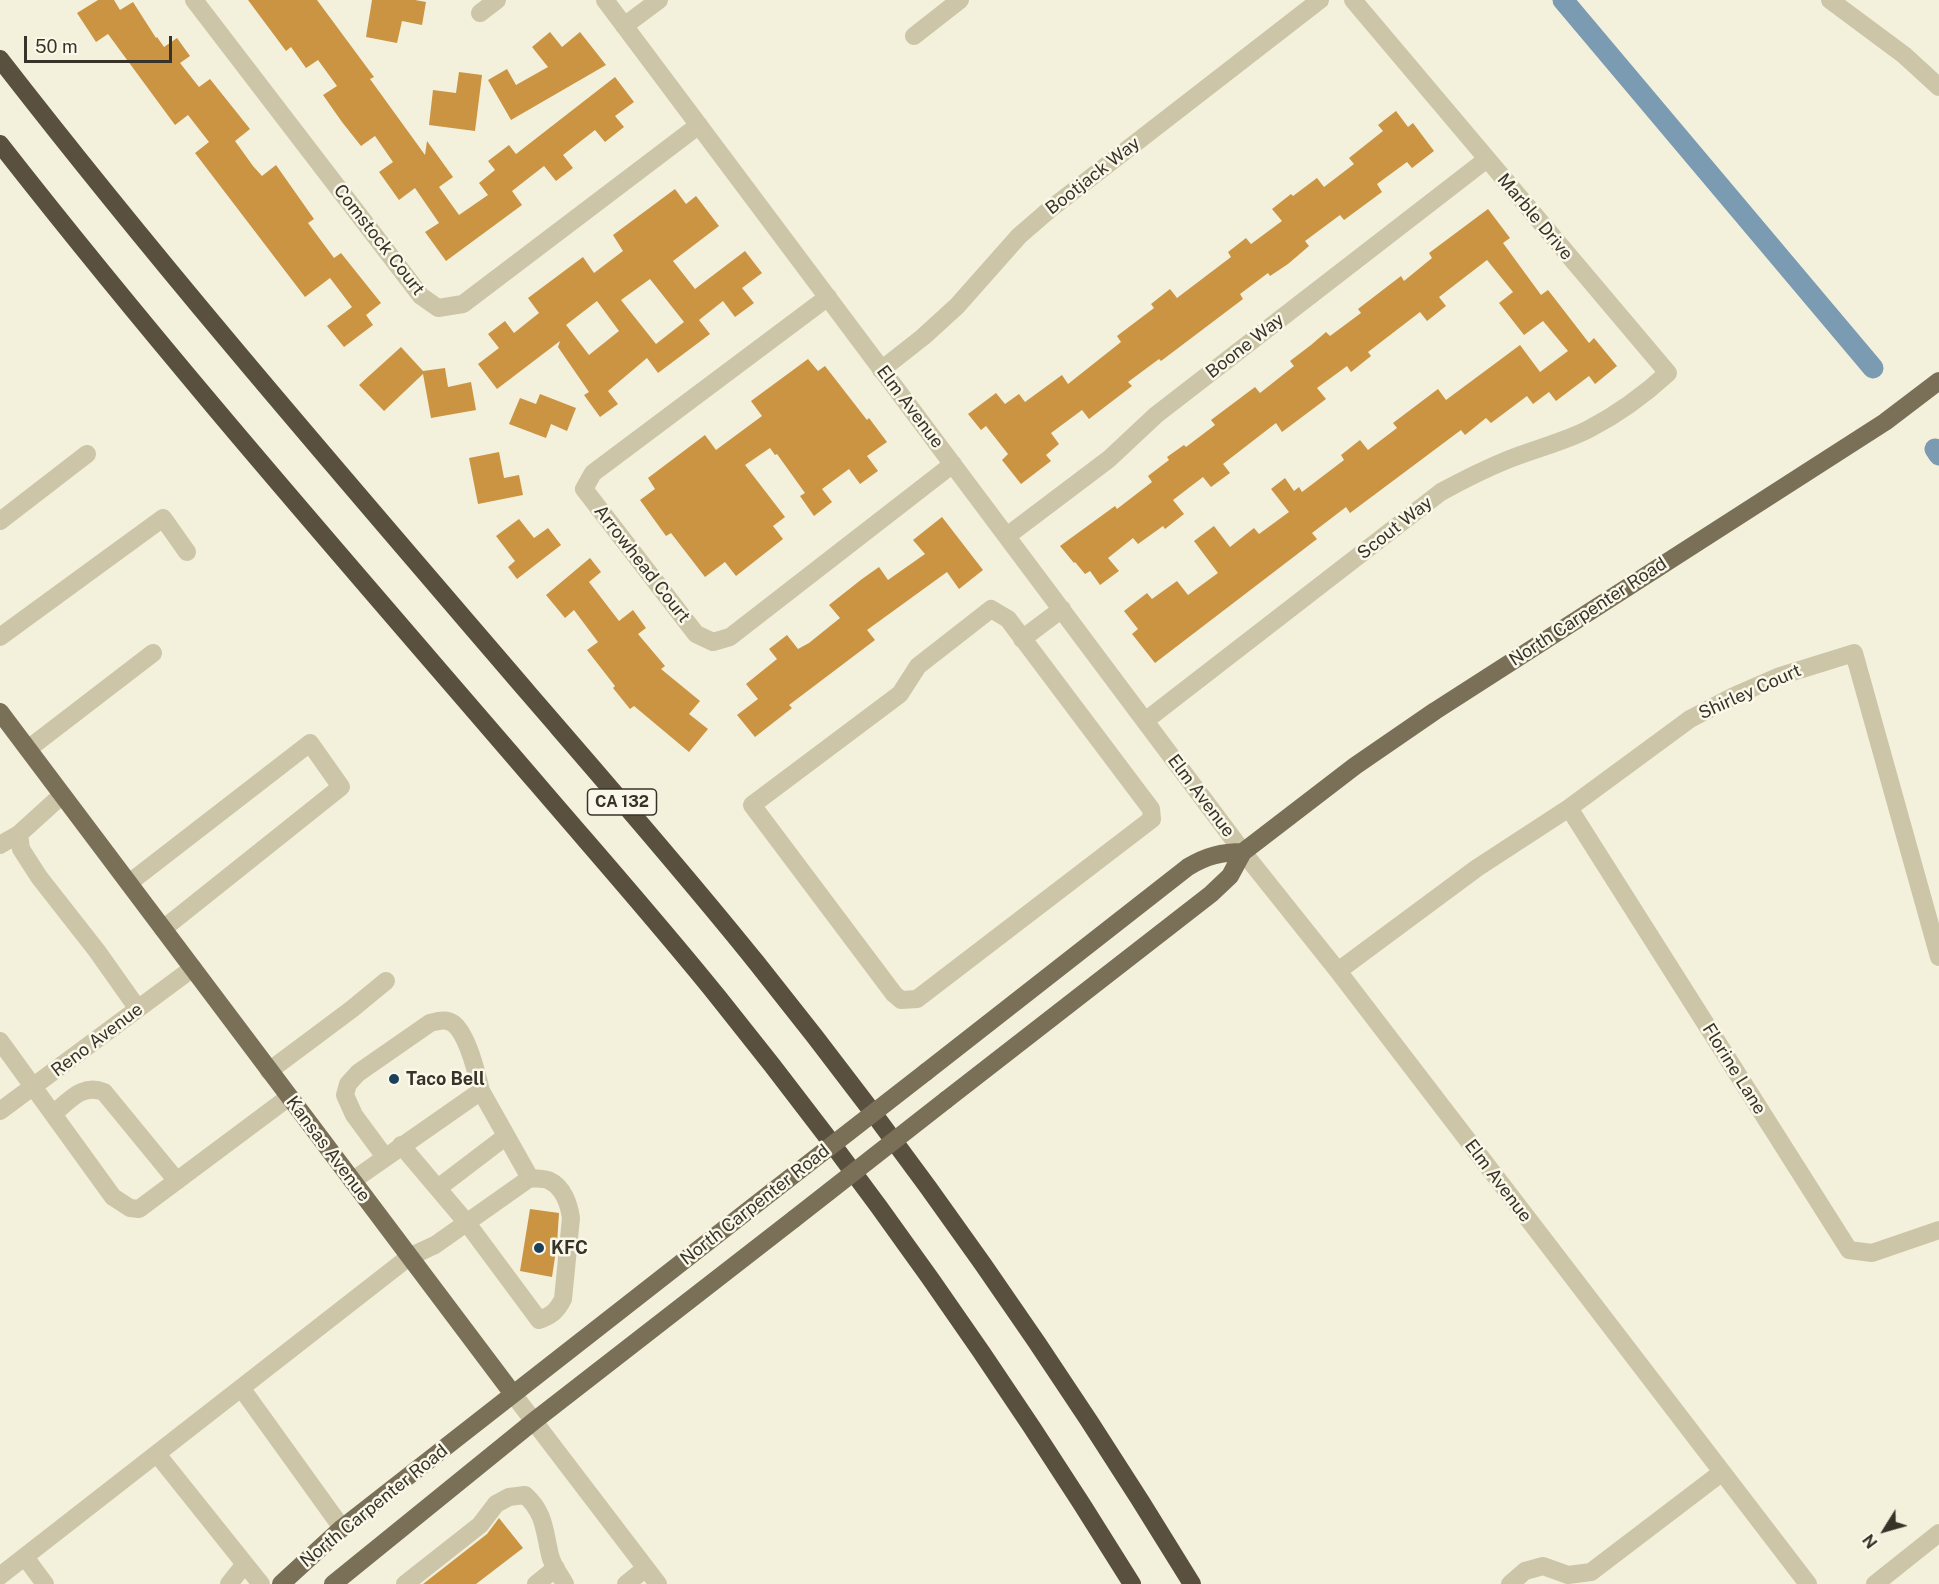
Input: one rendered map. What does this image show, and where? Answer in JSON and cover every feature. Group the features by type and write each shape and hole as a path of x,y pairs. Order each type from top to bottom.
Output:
{"highway":[{"name":"CA 132","path":"0,58 100,187 199,308 710,904 803,1020 938,1199 1025,1323 1192,1584"},
{"name":"CA 132","path":"0,144 153,334 668,936 762,1052 877,1204 982,1353 1065,1477 1132,1584"}],"main road":[{"name":"North Carpenter Road","path":"333,1584 534,1421 1216,890 1230,876 1243,852 1355,766 1435,711 1885,422 1939,381"},
{"name":"Kansas Avenue","path":"0,712 513,1394"},
{"name":"North Carpenter Road","path":"281,1584 342,1528 1188,867 1214,854 1243,852"}],"street":[{"name":"Comstock Court","path":"194,0 421,296 438,308 463,304 699,125"},
{"path":"480,13 497,0"},
{"name":"Elm Avenue","path":"605,0 1243,852 1338,971 1808,1584"},
{"path":"624,26 659,0"},
{"path":"914,36 960,0"},
{"name":"Bootjack Way","path":"881,370 923,337 957,306 1019,236 1049,210 1320,0"},
{"name":"Marble Drive","path":"1353,0 1668,373"},
{"path":"1830,0 1904,56 1939,87"},
{"name":"Boone Way","path":"1007,536 1109,459 1156,415 1487,159"},
{"name":"Arrowhead Court","path":"828,297 593,473 584,489 696,634 713,642 730,637 953,464"},
{"name":"Scout Way","path":"1145,721 1441,492 1470,476 1589,429 1647,392 1668,373"},
{"path":"0,521 87,454"},
{"path":"0,637 163,518 187,552"},
{"path":"991,609 1008,619 1022,639 1151,810 1152,819 917,999 901,1000 894,994 752,805 900,694 918,666 991,609"},
{"path":"1022,639 1062,609"},
{"path":"28,749 153,653"},
{"name":"Shirley Court","path":"1338,971 1477,868 1569,808 1690,719 1780,676 1854,653 1939,957"},
{"path":"129,883 310,743 341,787 163,929"},
{"path":"0,845 19,834 62,795"},
{"name":"Florine Lane","path":"1569,808 1849,1250 1872,1253 1939,1230"},
{"path":"19,834 21,849 39,877 97,951 138,1009"},
{"name":"Reno Avenue","path":"1,1110 193,968"},
{"path":"269,1071 386,981"},
{"path":"385,1157 354,1115 345,1095 348,1084 358,1073 430,1023 444,1020 454,1024 462,1036 472,1059 481,1091 505,1137 531,1178"},
{"path":"0,1041 113,1197 130,1208 139,1209 289,1097"},
{"path":"53,1114 83,1090 94,1088 104,1092 177,1181"},
{"path":"352,1181 481,1091"},
{"path":"438,1188 505,1137"},
{"path":"0,1576 409,1257 435,1245 467,1223 531,1178 550,1181 562,1192 569,1206 571,1218 563,1299 557,1310 538,1320 467,1223 401,1145"},
{"path":"242,1389 342,1528"},
{"name":"Kansas Avenue","path":"513,1394 658,1584"},
{"path":"157,1454 261,1584"},
{"path":"1509,1584 1525,1571 1543,1566 1568,1575 1591,1572 1721,1473"},
{"path":"405,1584 480,1525 496,1504 509,1497 525,1495 535,1504 545,1527 550,1557 560,1576 536,1584"},
{"path":"1875,1584 1939,1533"},
{"path":"24,1557 45,1584"},
{"path":"229,1584 244,1565"},
{"path":"626,1584 646,1568"}],"building":[{"path":"98,0 114,0 120,10 133,2 164,47 177,38 190,56 180,63 199,87 210,79 250,129 235,141 253,166 262,176 276,165 314,219 308,223 334,258 341,253 381,303 366,315 373,325 344,347 327,326 352,307 330,278 305,297 195,153 209,142 188,115 175,125 108,34 96,42 77,13"},
{"path":"248,0 317,0 374,77 370,79 425,155 427,141 453,177 439,187 459,215 488,195 479,183 495,170 488,161 509,145 516,154 615,77 634,102 615,116 624,127 605,142 595,130 563,155 573,168 556,181 544,166 512,191 522,205 446,261 425,232 439,223 415,188 399,200 379,172 393,162 375,136 361,146 323,95 337,86 318,60 306,68 291,47 286,51"},
{"path":"372,0 426,2 422,25 402,21 397,43 366,37"},
{"path":"550,32 562,47 580,32 606,65 511,120 488,80 507,69 516,85 548,67 532,47"},
{"path":"459,72 482,75 475,131 429,125 433,90 456,93"},
{"path":"1396,111 1408,127 1413,123 1434,151 1412,168 1407,162 1377,184 1382,192 1344,220 1340,215 1305,241 1309,246 1288,264 1270,276 1268,273 1240,294 1243,299 1161,361 1159,359 1128,382 1132,386 1089,419 1082,410 1051,433 1059,444 1046,455 1051,461 1021,484 1002,460 1008,454 986,426 981,430 968,414 996,393 1005,404 1019,394 1025,402 1062,375 1068,384 1121,342 1117,336 1154,308 1151,304 1170,289 1177,298 1231,257 1228,252 1246,238 1251,244 1282,221 1272,209 1291,194 1293,196 1317,178 1324,187 1354,164 1349,158 1383,131 1378,125"},
{"path":"675,189 686,204 696,196 719,226 673,261 695,289 745,251 762,273 742,288 754,303 735,317 723,301 699,320 710,334 658,373 647,358 608,391 618,404 600,417 584,395 589,392 558,347 560,341 497,389 478,364 499,348 488,334 505,321 514,333 539,313 528,298 583,257 594,273 623,251 613,235","holes":["650,279 684,322 656,344 621,300","597,301 619,331 589,355 566,325"]},
{"path":"1488,209 1510,238 1503,243 1541,295 1548,290 1589,343 1594,338 1617,366 1595,384 1589,376 1556,401 1549,392 1533,404 1527,396 1491,423 1486,418 1465,435 1461,430 1350,513 1346,507 1312,533 1317,539 1155,663 1132,634 1138,629 1124,611 1147,593 1152,599 1177,581 1188,595 1218,573 1194,541 1214,526 1230,547 1254,528 1259,534 1289,512 1271,489 1285,478 1294,491 1299,487 1302,492 1344,460 1341,455 1360,440 1368,450 1397,428 1393,423 1438,389 1446,400 1520,345 1540,372 1568,351 1543,321 1524,335 1499,303 1513,292 1487,260 1439,297 1446,306 1427,321 1420,312 1368,352 1371,356 1351,372 1347,366 1317,388 1326,399 1282,432 1276,423 1223,464 1230,473 1211,487 1203,477 1173,500 1184,514 1165,529 1163,526 1138,544 1133,538 1108,558 1119,571 1100,585 1090,571 1085,574 1060,546 1115,506 1117,509 1152,482 1148,476 1169,460 1167,457 1184,445 1186,447 1215,425 1211,420 1255,387 1260,393 1294,366 1290,361 1326,332 1330,336 1361,313 1358,309 1401,276 1404,281 1432,258 1429,253"},
{"path":"401,347 423,371 445,368 448,387 471,382 476,410 431,418 423,374 384,411 359,385"},
{"path":"808,359 818,371 825,366 887,442 867,456 878,471 860,484 849,469 822,489 832,502 814,516 800,496 805,493 777,454 775,455 770,448 745,465 785,517 773,526 783,539 736,576 725,562 705,577 671,533 666,536 640,500 655,489 648,478 705,435 716,450 762,416 751,401"},
{"path":"540,394 576,408 567,431 551,424 546,438 509,424 520,398 536,404"},
{"path":"499,452 504,478 519,475 523,495 478,504 469,458"},
{"path":"942,517 983,570 959,589 947,572 867,630 875,640 789,705 792,708 755,737 737,715 758,699 746,684 777,659 769,649 787,635 798,649 809,643 840,618 829,605 862,579 879,567 888,580 925,554 913,540"},
{"path":"519,519 534,538 548,528 561,545 517,579 508,567 515,561 496,536"},
{"path":"590,558 601,572 589,582 619,621 633,610 646,628 638,634 665,666 661,669 700,701 689,714 708,729 689,752 634,706 630,709 587,650 598,642 574,610 565,618 546,595"},
{"path":"530,1209 559,1213 552,1277 520,1271"},
{"path":"499,1518 523,1548 476,1584 423,1584 487,1534"}],"waterway":[{"path":"1563,0 1873,368"},
{"path":"1935,449 1939,455"}],"place":[{"name":"Taco Bell","path":"394,1079"},
{"name":"KFC","path":"539,1248"}]}
